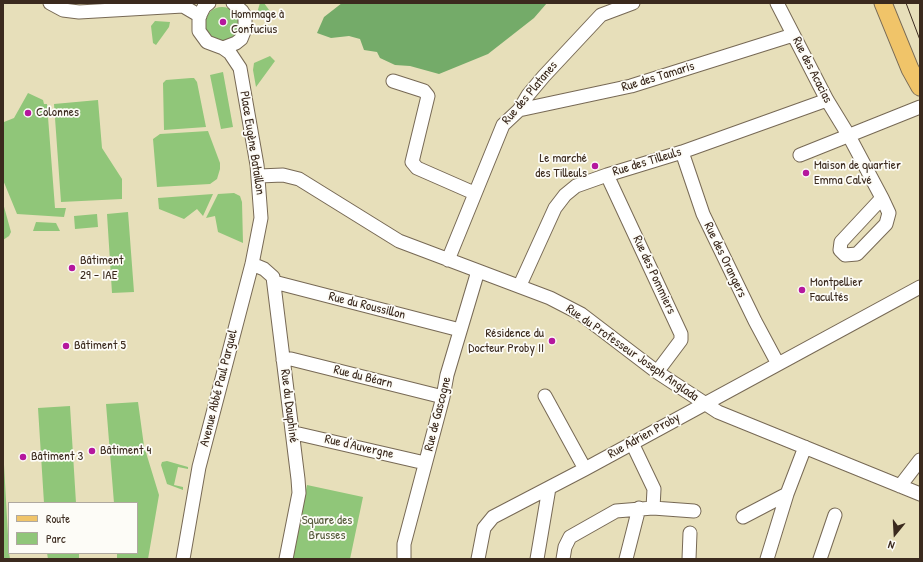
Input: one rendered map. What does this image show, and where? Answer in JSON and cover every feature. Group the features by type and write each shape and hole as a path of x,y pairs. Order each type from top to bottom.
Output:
{"main road":[{"path":"883,3 910,69 920,87"},
{"path":"894,3 920,65"}],"street":[{"path":"50,3 63,10 79,12 180,4 200,16 204,7 209,3"},
{"name":"Rue des Platanes","path":"448,260 503,124 519,110 528,95 544,76 601,15 633,3"},
{"name":"Rue des Acacias","path":"777,3 827,100 849,136 882,198"},
{"name":"Place Eugène Bataillon","path":"240,6 246,22 246,29 241,39 240,68 259,176 261,218"},
{"name":"Place Eugène Bataillon","path":"200,16 198,24 202,37 207,42 223,48 230,53 240,68"},
{"name":"Rue des Tamaris","path":"519,110 631,86 794,34"},
{"path":"223,48 236,43 241,39"},
{"path":"394,81 424,91 428,96 412,162 417,168 474,193"},
{"name":"Rue des Tilleuls","path":"520,285 548,221 566,195 576,186 607,174 682,152 827,100"},
{"path":"800,155 920,107"},
{"name":"Rue des Orangers","path":"682,152 703,214 755,321 778,364"},
{"name":"Rue des Pommiers","path":"607,174 681,334 681,340 657,372"},
{"name":"Rue du Professeur Joseph Anglada","path":"259,176 282,175 299,179 399,241 520,285 581,314 657,372 703,404 718,412 920,494"},
{"name":"Avenue Abbé Paul Parguel","path":"183,559 199,467 252,264 261,218"},
{"path":"252,264 270,272 274,282"},
{"name":"Rue de Gascogne","path":"404,559 404,544 444,398 460,330 465,320 478,271"},
{"name":"Rue du Roussillon","path":"274,282 460,330"},
{"name":"Rue du Dauphiné","path":"274,282 299,493 286,559"},
{"name":"Rue Adrien Proby","path":"478,559 484,528 492,517 585,469 920,286"},
{"name":"Rue du Béarn","path":"283,360 298,361 444,398"},
{"path":"545,396 585,469"},
{"name":"Rue d'Auvergne","path":"293,435 299,434 425,463"},
{"path":"632,443 654,489 653,508"},
{"path":"767,559 787,494 805,447"},
{"path":"900,486 920,460"},
{"path":"537,559 549,488"},
{"path":"744,517 787,494"},
{"path":"626,559 639,508"},
{"path":"563,559 565,547 570,537 616,511 653,508 694,511"},
{"path":"820,559 835,515"},
{"path":"689,559 690,533"}],"green space":[{"path":"260,3 264,3 272,14 270,19 256,16"},
{"path":"342,3 547,3 534,18 488,54 439,74 410,66 395,65 380,58 377,52 364,50 360,39 349,36 331,38 317,33 324,17"},
{"path":"225,7 234,12 238,17 238,31 234,36 229,40 219,41 215,40 206,31 205,21 206,17 215,8"},
{"path":"155,21 170,22 169,27 156,45 153,43 151,26"},
{"path":"270,56 275,61 256,87 253,70 254,63"},
{"path":"223,72 233,127 221,129 210,75"},
{"path":"194,78 197,82 206,127 164,130 163,83 166,80"},
{"path":"28,93 43,100 44,104 47,104 55,208 66,208 64,217 17,214 3,180 3,124 4,122 14,118"},
{"path":"98,100 102,148 122,179 122,199 61,202 54,104"},
{"path":"208,131 220,163 217,179 210,184 157,187 153,139 160,134"},
{"path":"234,193 240,196 242,202 243,243 218,232 215,216 206,218 218,194"},
{"path":"213,194 203,216 197,209 184,219 159,209 158,198"},
{"path":"3,203 11,232 9,236 3,240"},
{"path":"128,212 134,292 112,293 107,214"},
{"path":"97,214 98,227 75,229 74,216"},
{"path":"36,222 56,223 60,231 33,231"},
{"path":"138,402 144,446 159,495 148,559 117,559 117,554 138,554 138,502 114,502 106,404"},
{"path":"70,406 76,502 44,502 38,408"},
{"path":"3,447 8,554 10,559 3,559"},
{"path":"167,461 188,467 188,469 178,467 174,485 183,487 183,490 167,484 161,465 162,462"},
{"name":"Square des Brusses","path":"307,485 363,497 350,559 291,559"},
{"path":"47,554 79,554 79,559 48,559"}],"tram line":[{"path":"906,3 920,40"}],"place":[{"name":"Hommage à Confucius","path":"223,22"},
{"name":"Colonnes","path":"28,113"},
{"name":"Le marché des Tilleuls","path":"595,166"},
{"name":"Maison de quartier Emma Calvé","path":"806,173"},
{"name":"Bâtiment 29 – IAE","path":"72,268"},
{"name":"Montpellier Facultés","path":"802,290"},
{"name":"Résidence du Docteur Proby II","path":"552,341"},
{"name":"Bâtiment 5","path":"66,346"},
{"name":"Bâtiment 4","path":"92,451"},
{"name":"Bâtiment 3","path":"23,457"}]}
